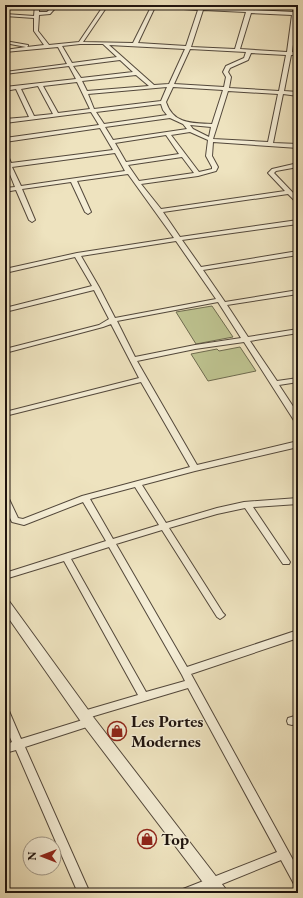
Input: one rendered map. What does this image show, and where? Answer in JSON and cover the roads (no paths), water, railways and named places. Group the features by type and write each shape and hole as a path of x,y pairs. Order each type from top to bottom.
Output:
{"street":[{"path":"37,5 36,31 47,46"},
{"path":"6,16 36,16 48,13 56,5"},
{"path":"80,43 106,5"},
{"path":"141,5 202,7 249,12 296,14"},
{"path":"237,50 251,5"},
{"path":"270,144 289,53 296,14 296,5"},
{"path":"135,44 154,6"},
{"path":"202,7 188,48 163,102 164,107 171,116 185,123 214,126"},
{"path":"292,32 298,32"},
{"path":"5,42 32,48"},
{"path":"5,51 80,43 104,43 298,54"},
{"path":"104,43 153,87"},
{"path":"59,45 79,80 92,109 129,172 159,211 222,302 298,420"},
{"path":"137,183 198,174 214,170 215,168 208,154 214,126 227,89 229,77 225,72 228,67 246,59 249,51"},
{"path":"5,73 121,58"},
{"path":"5,89 137,73"},
{"path":"40,85 56,114"},
{"path":"85,93 172,85 298,94"},
{"path":"18,88 32,117"},
{"path":"5,121 92,109 163,102"},
{"path":"5,140 171,116"},
{"path":"185,123 191,130 211,140 298,146"},
{"path":"112,142 191,130"},
{"path":"167,134 198,174"},
{"path":"7,166 116,151"},
{"path":"125,164 184,155"},
{"path":"5,156 7,166 32,220"},
{"path":"298,165 272,171 288,192 298,201"},
{"path":"5,190 129,172"},
{"path":"73,180 88,212"},
{"path":"159,211 288,192"},
{"path":"5,271 77,255 298,222"},
{"path":"199,269 298,254"},
{"path":"77,255 96,287 143,379 195,468"},
{"path":"5,310 96,287"},
{"path":"5,352 101,326 112,320 222,302 298,292"},
{"path":"134,359 298,331"},
{"path":"5,414 143,379"},
{"path":"275,384 298,380"},
{"path":"5,499 15,520 24,522 85,498 195,468 298,444"},
{"path":"137,484 220,615"},
{"path":"85,498 185,672 298,880"},
{"path":"5,576 111,542 217,511 247,505 298,501"},
{"path":"247,505 286,562"},
{"path":"66,557 144,697"},
{"path":"5,604 86,719 220,893"},
{"path":"185,672 298,634"},
{"path":"5,749 144,697 191,683"},
{"path":"5,714 84,893"},
{"path":"187,893 284,854"}],"place":[{"name":"Les Portes Modernes","path":"117,731"},
{"name":"Top","path":"147,839"}]}
